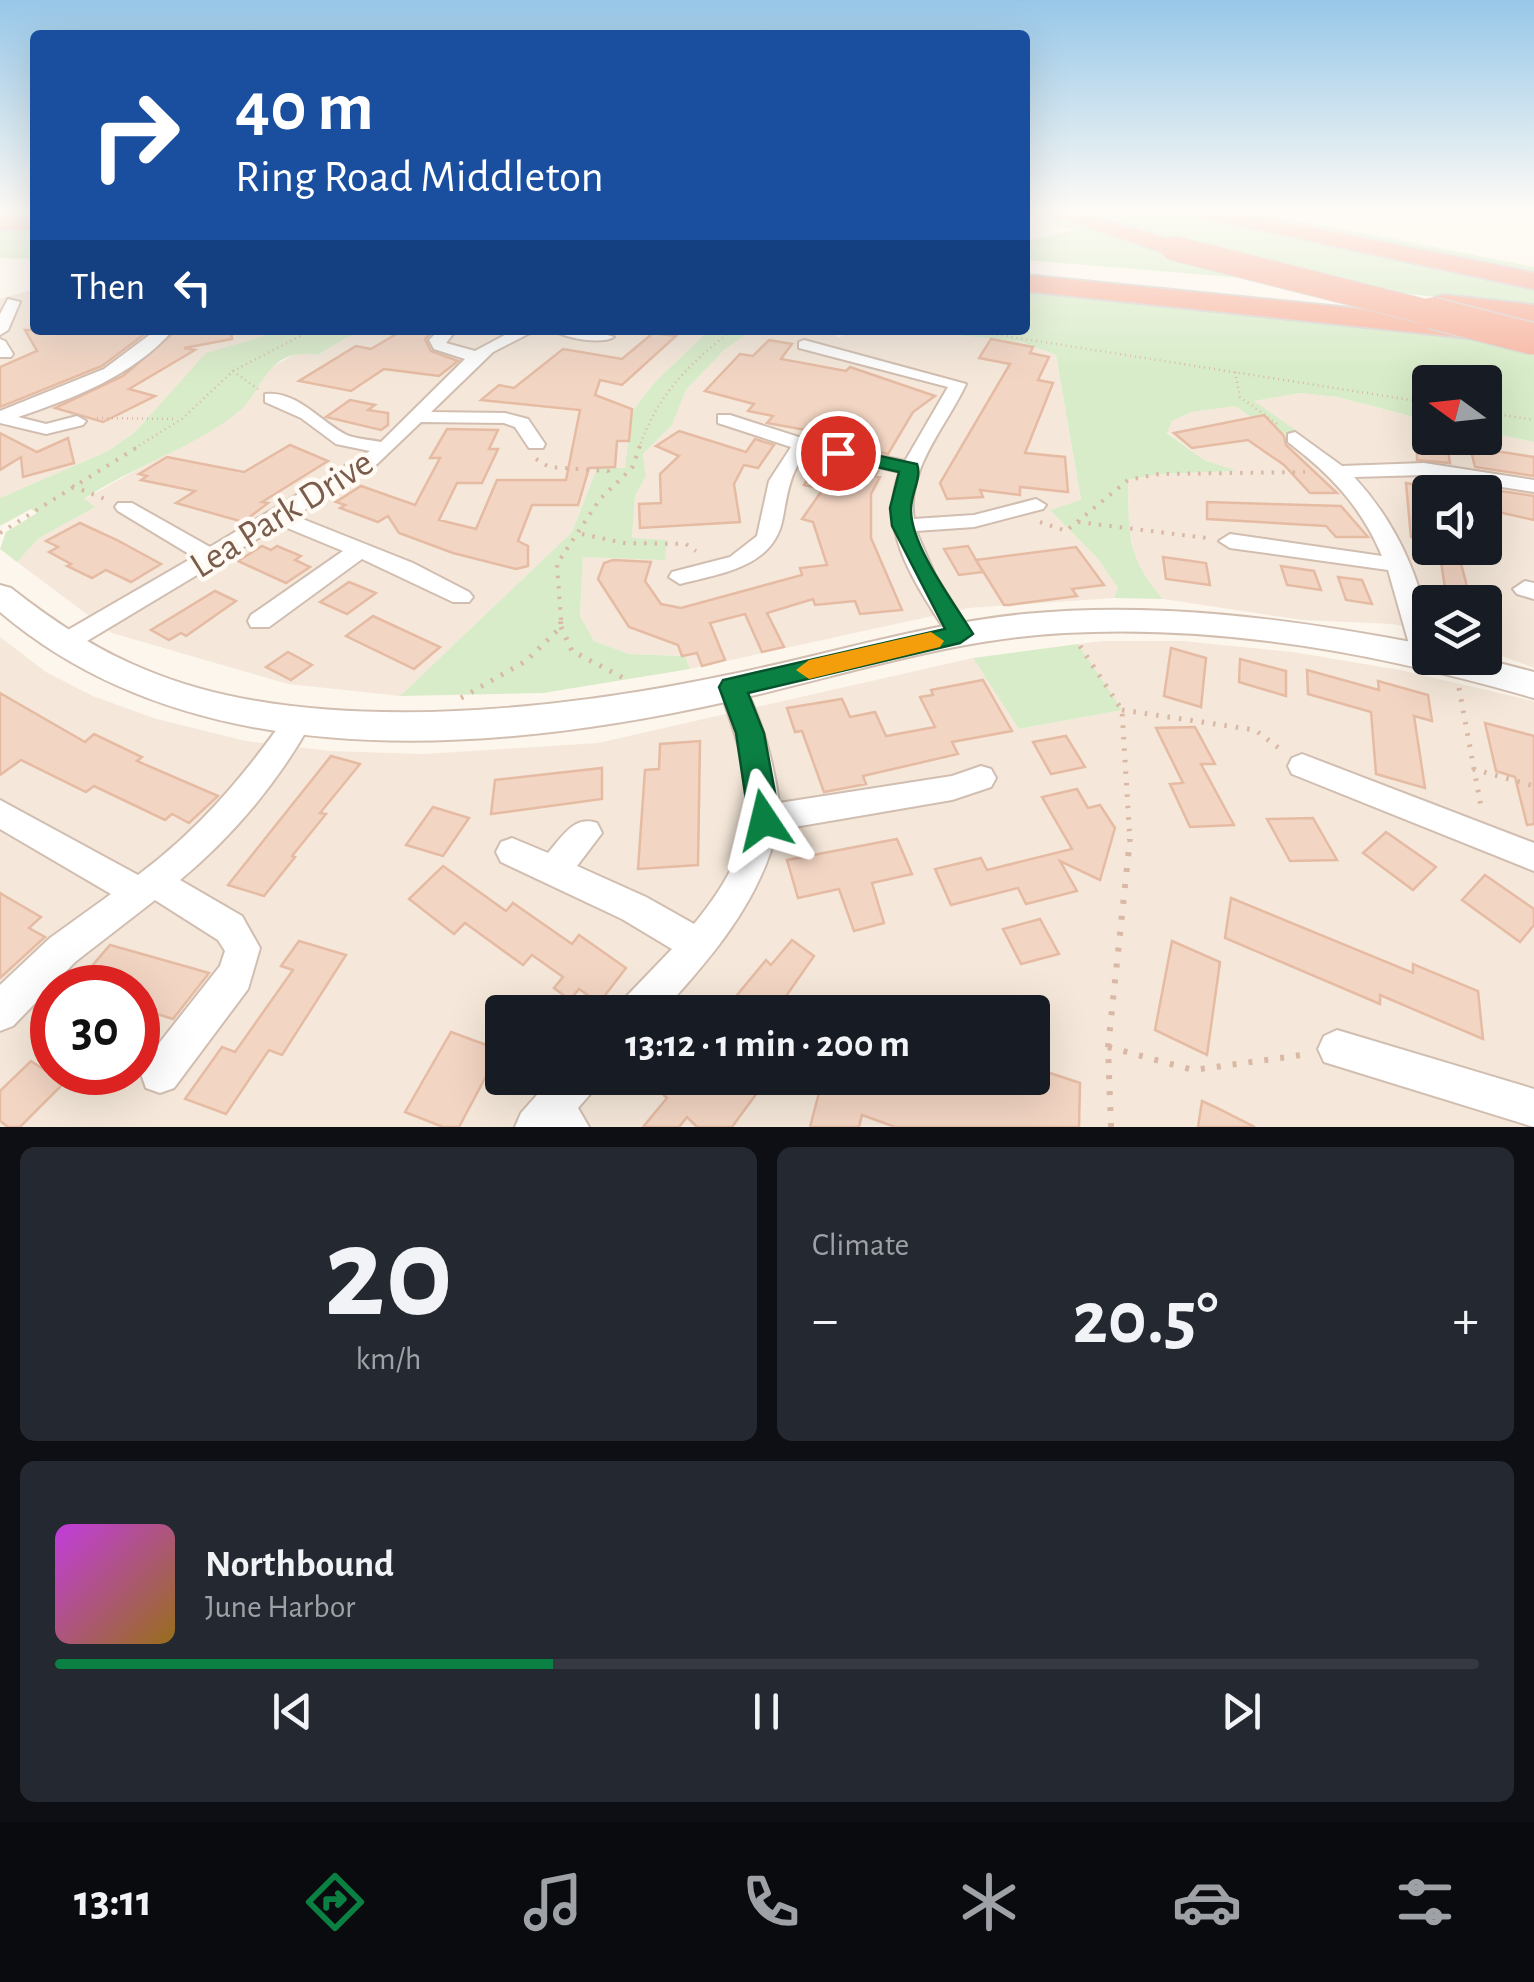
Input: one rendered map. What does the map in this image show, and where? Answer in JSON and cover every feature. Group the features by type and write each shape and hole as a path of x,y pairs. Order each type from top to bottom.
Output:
{"highway":[{"path":"1239,265 1534,338"},
{"path":"1452,265 1534,282"},
{"path":"1030,267 1534,313"},
{"path":"1030,283 1534,338"}],"street":[{"path":"0,330 12,307 30,308"},
{"path":"0,418 98,381 145,352 160,335"},
{"path":"443,335 439,346 480,358"},
{"name":"Lea Park Drive","path":"62,644 281,518 385,448 438,390 513,335"},
{"path":"593,335 606,337"},
{"path":"804,345 836,347 961,377 943,419 910,468 900,508 903,526 926,577 960,634"},
{"path":"271,398 307,414 344,440 385,448"},
{"path":"418,416 505,418 522,422 536,444"},
{"path":"0,418 43,434 77,421"},
{"path":"724,419 803,445 910,468"},
{"path":"1296,438 1340,472 1371,505 1412,595"},
{"path":"680,577 738,562 767,539 774,487 784,465 803,445"},
{"path":"1340,472 1424,468 1534,486"},
{"path":"125,508 211,558"},
{"path":"903,526 1027,509"},
{"path":"281,518 461,596"},
{"path":"1230,541 1399,565"},
{"path":"260,621 360,550"},
{"path":"696,550 712,569"},
{"path":"0,595 62,644 127,676 181,694 299,719 418,726 567,718 732,687 960,634 1064,622 1148,623 1280,634 1412,656"},
{"path":"1497,675 1534,684"},
{"path":"653,995 698,946 737,894 764,820 750,733 732,687"},
{"path":"0,1013 54,956 146,888 232,812 299,719"},
{"path":"1302,766 1534,857"},
{"path":"764,820 964,791"},
{"path":"0,813 230,928 243,948 235,976 160,1074"},
{"path":"554,870 586,833"},
{"path":"512,852 698,946"},
{"path":"1337,1050 1534,1109"},
{"path":"551,1121 567,1095"}],"path":[{"path":"0,534 182,419 233,371 302,335"},
{"path":"635,684 572,650 561,628 558,564 582,534 612,480 632,468 653,409 699,357 726,335"},
{"path":"1000,335 1412,400"},
{"path":"1234,370 1240,397 1296,438"},
{"path":"233,371 271,398"},
{"path":"1502,415 1534,420"},
{"path":"77,421 113,416 182,419"},
{"path":"536,444 536,462 562,469 608,471 612,480"},
{"path":"1027,509 1066,531 1128,480 1159,474 1340,472"},
{"path":"72,486 125,508"},
{"path":"1078,522 1230,541"},
{"path":"582,534 624,543 686,544 696,550"},
{"path":"1064,622 1122,710 1131,854 1108,1047 1111,1127"},
{"path":"418,726 526,661 561,628"},
{"path":"1444,675 1474,769 1486,836"},
{"path":"1122,710 1255,730 1302,766"},
{"path":"1474,769 1534,786"},
{"path":"1108,1047 1193,1070 1337,1050"}],"shaded area":[{"path":"30,290 30,335 267,335 207,353 135,432 108,451 0,498 0,299"},
{"path":"352,335 704,335 653,384 633,411 625,468 597,468 572,532 400,696 288,684 112,633 17,562 39,538 94,507 83,500 238,413 265,371 299,352 319,355"},
{"path":"745,335 956,335 1022,342 1056,355 1081,501 1050,510 1099,560 1119,588 1114,598 969,608 690,669 685,656 629,654 594,641 580,616 583,556 632,539 635,496 646,476 643,454 672,425 686,390 724,350"},
{"path":"1301,393 1337,397 1412,416 1412,455 1502,455 1502,435 1534,442 1534,668 1502,656 1502,585 1412,585 1412,628 1302,620 1163,599 1138,571 1129,528 1128,480 1159,474 1233,471 1204,460 1167,432 1172,421 1192,412 1235,406 1278,435 1295,430 1253,401"},
{"path":"0,637 46,672 93,696 153,718 246,741 330,751 424,754 598,743 973,658 1020,729 1121,710 1078,644 1102,641 1183,641 1293,652 1400,670 1534,701 1534,1127 0,1127"}],"green space":[{"path":"1081,265 1216,265 1268,280"},
{"path":"1269,265 1437,265 1534,285 1534,307 1359,289"},
{"path":"1483,265 1534,267 1534,275"},
{"path":"1030,292 1494,338 1534,347 1534,442 1502,435 1502,365 1412,365 1412,416 1337,397 1301,393 1254,401 1297,431 1278,435 1235,406 1192,412 1172,421 1167,433 1204,460 1236,471 1159,474 1128,480 1132,544 1142,570 1163,599 1114,598 1118,588 1099,560 1050,510 1081,500 1056,355 1022,342 956,335 1030,335"},
{"path":"267,335 352,335 318,355 301,354 277,363 236,414 84,499 95,507 39,538 17,562 0,549 6,532 37,513 31,509 0,526 0,498 108,451 135,432 206,353"},
{"path":"704,335 745,335 724,350 686,390 672,425 643,454 646,476 635,496 632,538 667,540 665,560 583,557 580,616 594,641 629,654 685,656 690,669 543,693 400,696 572,532 597,468 625,468 632,412 653,384"},
{"path":"1078,644 1122,710 1019,729 973,658"}],"building":[{"path":"25,330 30,330 30,335 143,335 102,366 0,407 0,367 37,351"},
{"path":"171,335 232,335 232,339 184,348 195,350 129,389 155,396 103,422 55,408 123,376"},
{"path":"395,335 429,335 425,339 431,351 458,361 439,376 384,369 351,391 299,381 356,346 371,349"},
{"path":"651,335 676,336 622,385 600,380 595,395 632,409 629,441 617,441 615,467 589,468 578,505 532,505 518,541 528,546 528,566 516,569 453,553 399,533 388,516 378,522 340,508 345,505 336,502 361,486 415,505 440,458 430,458 447,429 498,430 489,449 498,449 482,483 457,483 439,520 476,529 497,480 566,480 580,410 481,400 499,385 514,388 563,349 622,359"},
{"path":"991,339 1033,347 1030,353 1049,357 1038,380 1053,383 1025,453 1065,457 1068,492 1020,487 1020,495 980,490 983,497 947,499 940,483 1010,364 979,358"},
{"path":"769,340 792,344 781,359 846,371 850,367 935,396 913,412 888,454 857,447 861,440 767,423 773,416 748,411 754,404 705,391 740,354 753,356"},
{"path":"350,400 375,405 368,410 388,413 388,425 381,430 326,417"},
{"path":"1264,415 1284,436 1286,445 1337,493 1310,493 1284,465 1248,440 1192,448 1174,433"},
{"path":"679,431 746,452 755,439 774,445 758,468 744,465 734,484 740,522 640,528 639,504 661,503 660,474 679,456 656,446"},
{"path":"0,433 37,452 68,438 74,463 23,477 21,457 0,470"},
{"path":"290,445 328,461 262,502 268,503 243,522 176,503 195,491 141,480 147,476 139,474 167,457 244,472"},
{"path":"1502,452 1534,457 1534,476 1475,467 1472,455"},
{"path":"1417,455 1449,455 1450,463 1417,460"},
{"path":"846,464 878,471 875,476 880,477 871,494 871,538 902,610 860,614 855,601 815,605 813,599 767,613 784,647 762,652 745,614 710,623 725,660 702,666 697,653 682,656 678,645 629,627 598,579 604,563 613,560 651,562 645,581 661,604 681,608 802,575 800,568 827,565 813,522 802,519 823,489 804,485 816,467 840,473"},
{"path":"1406,483 1412,484 1412,537 1411,537"},
{"path":"1502,491 1534,496 1534,520 1502,513"},
{"path":"1207,502 1341,506 1368,537 1336,537 1326,526 1207,519"},
{"path":"80,523 161,564 131,582 106,570 92,578 67,566 71,564 49,552 58,547 46,541"},
{"path":"262,546 271,550 277,546 301,556 295,560 310,567 286,583 238,561"},
{"path":"968,546 983,572 959,575 944,549"},
{"path":"1076,547 1104,585 1072,589 1077,596 1009,605 1004,605 976,560"},
{"path":"1163,557 1206,563 1210,585 1166,579"},
{"path":"1442,565 1461,565 1467,585 1444,585"},
{"path":"1281,566 1314,571 1321,590 1287,585"},
{"path":"1338,577 1362,580 1372,604 1346,600"},
{"path":"349,582 376,593 347,614 320,602"},
{"path":"215,591 236,601 186,636 181,633 169,640 151,630"},
{"path":"373,616 440,647 414,669 346,636"},
{"path":"1171,648 1206,658 1201,707 1164,696"},
{"path":"288,652 312,665 291,680 266,667"},
{"path":"1240,659 1286,671 1286,696 1239,682"},
{"path":"1307,670 1379,690 1378,681 1428,695 1432,721 1414,716 1425,788 1376,774 1371,712 1308,694"},
{"path":"983,680 1012,731 952,742 958,754 863,776 866,784 824,792 802,731 795,732 787,708 842,699 850,717 875,712 886,736 935,727 920,697 933,695 931,690"},
{"path":"0,693 85,742 94,734 142,757 137,761 218,796 189,823 172,814 165,820 94,786 86,792 21,760 0,775"},
{"path":"1485,723 1534,736 1534,824 1527,825 1515,777 1496,771"},
{"path":"1195,727 1215,764 1201,764 1234,825 1190,827 1170,784 1183,783 1156,728"},
{"path":"1066,736 1085,767 1051,774 1033,742"},
{"path":"700,741 698,865 638,869 645,770 659,769 660,744"},
{"path":"331,756 360,764 320,813 326,814 264,896 228,885"},
{"path":"602,768 602,799 491,814 495,780"},
{"path":"1077,789 1088,808 1100,805 1115,828 1100,880 1060,861 1077,891 1026,904 1018,888 951,905 935,869 981,858 987,870 1072,849 1042,797"},
{"path":"433,807 469,818 443,856 406,845"},
{"path":"1313,818 1337,860 1290,861 1267,819"},
{"path":"1386,832 1436,867 1413,890 1363,853"},
{"path":"897,839 912,874 872,883 884,923 854,931 839,889 798,898 787,860"},
{"path":"443,866 506,911 513,903 572,944 579,935 626,968 605,995 588,995 579,989 574,995 563,995 554,988 563,977 532,955 523,965 465,923 454,934 409,899"},
{"path":"1485,875 1534,909 1534,925 1520,942 1462,900"},
{"path":"0,893 41,917 29,928 45,937 0,978"},
{"path":"1231,898 1413,973 1413,964 1478,991 1483,1039 1380,995 1380,1004 1225,938"},
{"path":"1040,919 1059,954 1021,964 1003,929"},
{"path":"792,940 814,956 787,995 737,995 766,960 771,965"},
{"path":"299,941 346,955 282,1055 269,1050 226,1114 185,1099 222,1047 235,1052 293,970 281,966"},
{"path":"1172,941 1220,962 1207,1055 1155,1030"},
{"path":"110,945 209,973 173,1019 160,1015 160,965 93,965"},
{"path":"451,1032 485,1044 485,1078 459,1127 443,1127 405,1112"},
{"path":"30,1062 30,1095 52,1095 20,1127 8,1127 0,1121 0,1091"},
{"path":"1050,1073 1080,1083 1079,1127 895,1127 862,1115 859,1127 810,1127 818,1095 1050,1095"},
{"path":"664,1095 756,1095 732,1127 697,1127 687,1117 679,1127 643,1127 667,1098"},
{"path":"1202,1101 1215,1107 1255,1127 1198,1127"}],"slow traffic":[{"path":"809,670 931,641"}],"route":[{"path":"764,820 750,733 732,687 960,634 926,577 903,526 900,508 910,468 838,453"}]}
